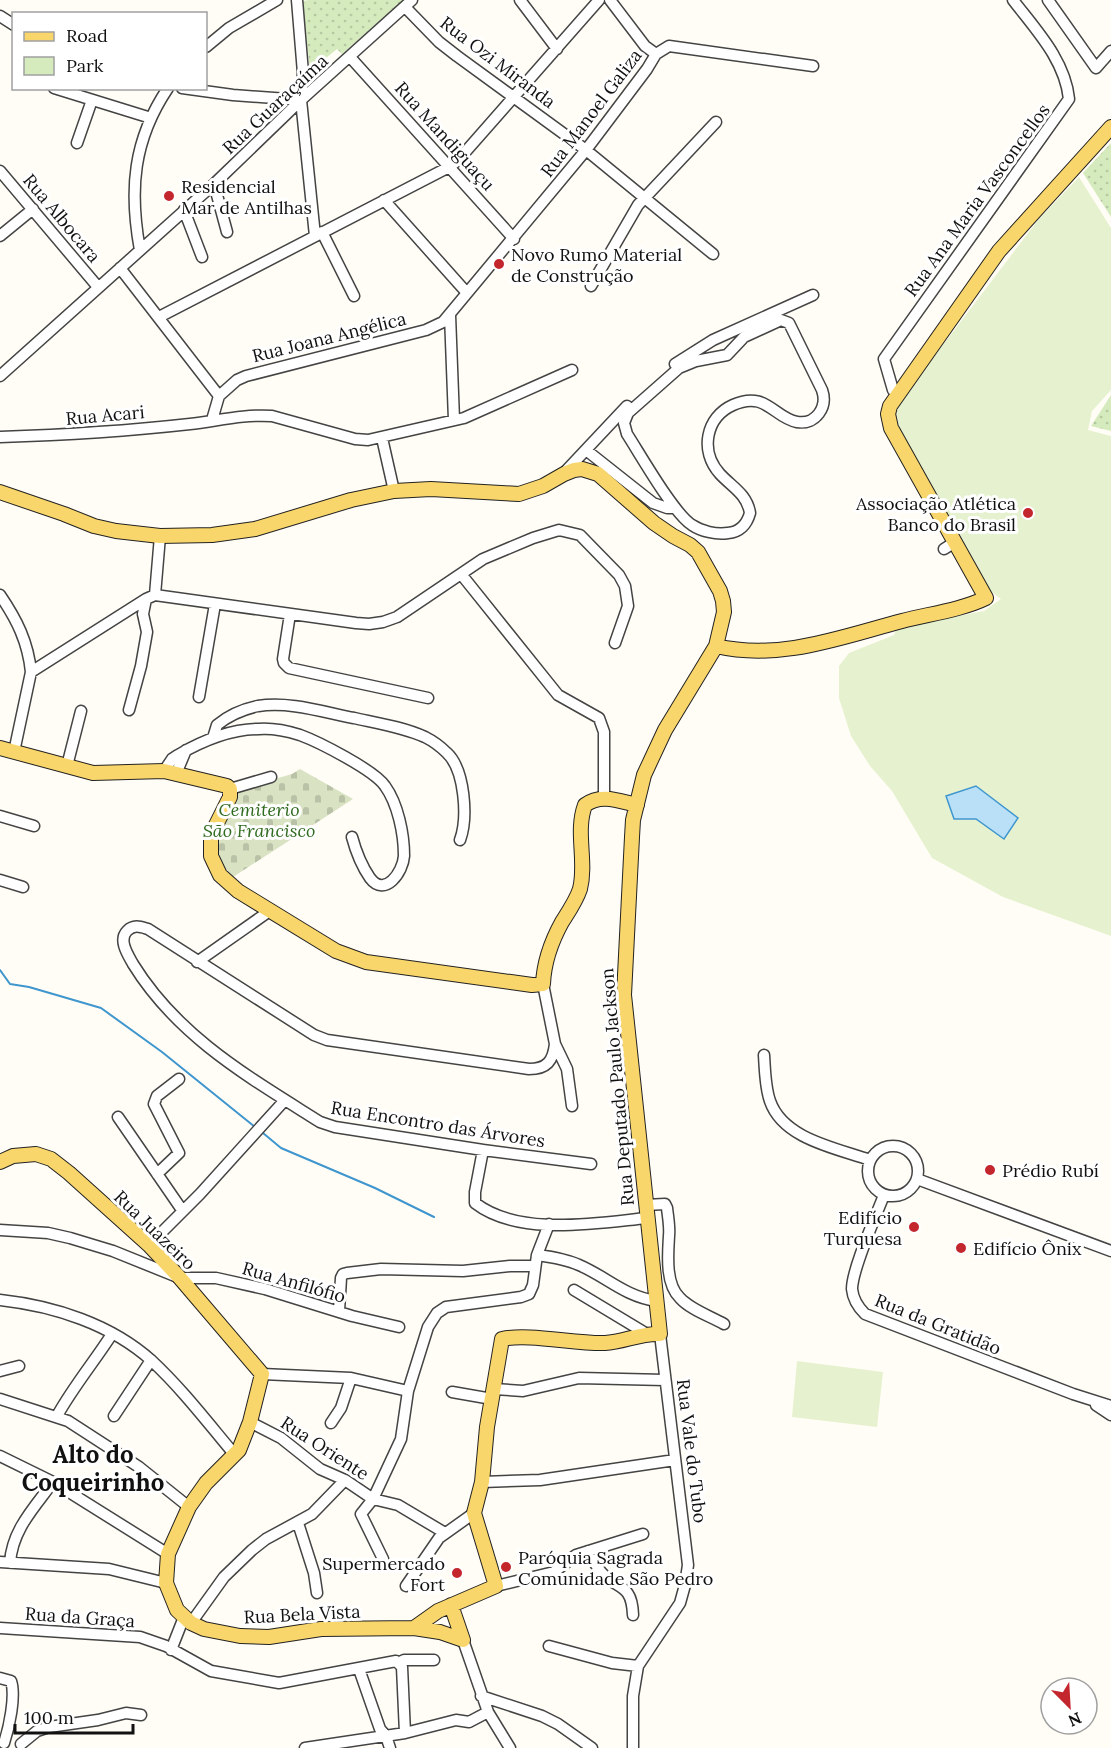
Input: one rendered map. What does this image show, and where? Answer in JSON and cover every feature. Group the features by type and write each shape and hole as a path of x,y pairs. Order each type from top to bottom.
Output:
{"main road":[{"path":"716,646 740,651 792,649 986,598 949,546 891,428 888,414 890,406 895,392 999,251 1111,127"},
{"name":"Rua Deputado Paulo Jackson","path":"564,474 582,469 598,474 654,523 690,545 698,552 720,591 723,601 724,612 716,646 665,730 630,803 632,837 624,995 646,1211"},
{"path":"0,492 94,526 116,531 160,536 231,534 351,500 394,491 431,489 519,494 543,486 564,474"},
{"path":"0,748 119,778 170,772 222,784 230,789 230,796 211,835 211,856 220,875 238,891 336,951 366,962 532,985 543,984 545,962 549,950 579,890 583,863 581,828 585,806 591,801 604,798 630,803"},
{"name":"Rua Juazeiro","path":"0,1162 13,1156 36,1154 51,1160 69,1173 149,1245 262,1374"},
{"name":"Rua Vale do Tubo","path":"646,1211 656,1301 653,1334"},
{"path":"414,1628 426,1618 451,1605 496,1586 474,1513 482,1482 502,1339 602,1343 653,1334"},
{"path":"187,1620 177,1610 166,1583 168,1554 189,1507 206,1483 235,1455 243,1442 262,1374"},
{"path":"451,1605 463,1640"},
{"name":"Rua Bela Vista","path":"187,1620 222,1634 255,1637 321,1629 414,1628 440,1632 463,1640"}],"street":[{"path":"207,46 229,28 277,0"},
{"path":"297,0 303,73 301,100 319,234 354,296"},
{"path":"520,0 557,49"},
{"path":"159,317 451,166 599,0"},
{"path":"610,0 645,46 656,54"},
{"name":"Rua Ana Maria Vasconcellos","path":"895,392 884,359 1069,99 1068,84 1053,54 1013,0"},
{"path":"1048,0 1096,68 1111,51"},
{"name":"Rua Guaraçaíma","path":"0,376 214,184 301,100 408,3"},
{"name":"Rua Ozi Miranda","path":"408,3 439,42 586,150 713,254"},
{"name":"Rua Manoel Galiza","path":"450,315 586,150 656,54 669,46 813,66"},
{"name":"Rua Mandiguaçu","path":"350,57 451,166 514,239"},
{"path":"60,90 151,118"},
{"path":"140,250 134,215 140,143 167,90"},
{"path":"197,90 301,100"},
{"path":"77,143 92,100"},
{"path":"591,286 633,213 645,197 716,122"},
{"name":"Rua Albocara","path":"0,171 98,287"},
{"path":"214,184 226,232"},
{"path":"384,200 467,293"},
{"path":"0,237 33,209"},
{"path":"184,210 202,257"},
{"path":"120,267 219,396 212,420"},
{"path":"564,474 640,393 674,364 713,340 813,295"},
{"path":"450,315 454,420"},
{"name":"Rua Joana Angélica","path":"219,396 237,380 246,376 426,330 443,322 450,315"},
{"path":"586,450 653,503 675,508 692,525 714,532 738,531 748,520 750,513 746,498 719,473 709,453 707,440 709,429 715,419 724,410 747,401 769,405 787,419 802,422 809,421 820,412 824,405 825,398 822,390 787,321 781,320 744,337 727,355 696,361 679,368 636,405 625,418 627,434 675,508"},
{"name":"Rua Acari","path":"0,437 58,435 244,416 272,416 355,439 382,438 464,418 572,370"},
{"path":"382,438 394,491"},
{"path":"31,672 151,597 362,623 383,622 408,611 483,559 546,533 559,530 580,535 619,575 625,585 628,606 615,643"},
{"path":"129,710 145,644 146,627 143,614 151,597 160,536"},
{"path":"461,574 558,696 599,718 604,732 604,798"},
{"path":"0,595 14,615 25,638 31,672 14,752"},
{"path":"200,697 215,604"},
{"path":"290,614 284,659 284,663 289,668 428,698"},
{"path":"213,738 217,725 231,716 258,706 274,705 304,708 425,737 448,754 458,768 465,822 460,840"},
{"path":"67,766 81,711"},
{"path":"170,772 186,750 213,738 236,731 257,729 284,731 314,742 378,779 390,794 402,836 404,860 392,882 382,885 375,884 356,855 352,837"},
{"path":"230,789 271,777"},
{"path":"0,816 34,826"},
{"path":"0,880 23,886"},
{"path":"197,962 271,910"},
{"name":"Rua Encontro das Árvores","path":"555,1044 552,1059 544,1067 529,1069 327,1040 314,1035 148,929 139,926 132,927 124,934 123,941 127,953 143,980 192,1035 216,1055 328,1125 483,1150 591,1164"},
{"path":"543,984 555,1044 567,1069 572,1106"},
{"path":"764,1055 770,1101 779,1119 786,1126 814,1140 870,1160"},
{"path":"157,1174 179,1153 154,1104 157,1096 179,1079"},
{"path":"149,1245 243,1149 285,1100"},
{"path":"118,1117 183,1210"},
{"path":"890,1146 906,1149 916,1162 917,1179 914,1185 898,1196 884,1195 871,1185 868,1177 870,1160 874,1153 890,1146"},
{"path":"483,1150 475,1203 498,1215 519,1221 576,1225 646,1211 661,1203 665,1204 670,1237 668,1248 673,1288 679,1298 690,1306 724,1324"},
{"path":"917,1179 1111,1251"},
{"name":"Rua da Gratidão","path":"884,1195 853,1280 853,1296 859,1309 871,1318 1085,1399 1111,1406"},
{"path":"382,1559 361,1514 374,1499 401,1439 408,1391 428,1327 437,1313 446,1307 527,1296 533,1285 536,1261 549,1224"},
{"path":"0,1230 48,1233 70,1238 113,1251 180,1278"},
{"path":"339,1311 341,1278 347,1273 402,1269 463,1271 560,1258 578,1264 624,1292 656,1301"},
{"name":"Rua Anfilófio","path":"180,1278 217,1275 313,1305 399,1327"},
{"path":"574,1290 653,1334"},
{"path":"0,1300 52,1309 80,1318 112,1334 151,1360 190,1400 235,1455"},
{"path":"57,1416 68,1395 112,1334"},
{"name":"Rua Vale do Tubo","path":"633,1748 633,1696 638,1666 680,1603 688,1565 665,1380 653,1334"},
{"path":"114,1416 151,1360"},
{"path":"0,1371 19,1366"},
{"path":"262,1374 351,1378 408,1391"},
{"path":"331,1423 341,1408 351,1378"},
{"path":"452,1392 493,1394 523,1391 579,1378 665,1380"},
{"path":"0,1399 57,1416 139,1467 189,1507"},
{"name":"Rua da Gratidão","path":"1085,1399 1111,1415"},
{"name":"Rua Oriente","path":"250,1422 281,1437 320,1469 345,1480 374,1499 398,1505 445,1533"},
{"path":"0,1456 53,1482 168,1554"},
{"path":"482,1482 540,1480 675,1460"},
{"path":"171,1650 187,1620 224,1577 266,1539 298,1523 324,1504 345,1480"},
{"path":"53,1482 19,1528 5,1563 109,1569 166,1583"},
{"path":"406,1587 439,1538 474,1513"},
{"path":"298,1523 314,1573 317,1593"},
{"path":"496,1586 554,1572 569,1558 643,1534"},
{"path":"588,1551 601,1572 621,1585 627,1592 633,1615"},
{"name":"Rua da Graça","path":"0,1628 140,1637 211,1671 279,1683 396,1661 400,1665 404,1660 435,1660"},
{"path":"463,1640 481,1696 510,1748"},
{"path":"549,1646 612,1663 638,1666"},
{"path":"400,1665 405,1733"},
{"path":"359,1669 380,1729 386,1736 390,1748"},
{"path":"0,1678 11,1681 13,1689 8,1732 2,1743 25,1746 37,1731 49,1727 98,1720 126,1713 141,1715"},
{"path":"481,1696 542,1716 558,1724 592,1748"},
{"path":"305,1748 405,1733 456,1720 469,1722 488,1712"}],"green space":[{"path":"403,0 342,54 337,49 310,71 303,1"},
{"path":"1111,143 1111,217 1083,173"},
{"name":"Associação Atlética Banco do Brasil","path":"1079,177 1111,228 1111,390 1092,411 1088,430 1111,436 1111,936 1003,897 932,858 892,791 870,766 851,736 839,698 839,666 849,653 894,635 897,628 984,611 1001,599 989,590 893,421 895,408 1038,220"},
{"path":"1111,395 1111,431 1091,426"},
{"name":"Cemiterio São Francisco","path":"300,769 353,799 230,879 215,860 213,845 237,790 292,774"},
{"path":"797,1361 883,1372 877,1427 792,1417"}],"water":[{"path":"976,786 1018,818 1004,839 976,819 954,819 946,796"}],"waterway":[{"path":"0,970 10,984 29,987 101,1008 162,1052 255,1127"},
{"path":"263,1133 281,1148 375,1188 434,1217"}],"place":[{"name":"Residencial Mar de Antilhas","path":"169,196"},
{"name":"Novo Rumo Material de Construção","path":"499,264"},
{"name":"Associação Atlética Banco do Brasil","path":"1028,513"},
{"name":"Prédio Rubí","path":"990,1170"},
{"name":"Edifício Turquesa","path":"914,1227"},
{"name":"Edifício Ônix","path":"961,1248"},
{"name":"Paróquia Sagrada Comunidade São Pedro","path":"506,1567"},
{"name":"Supermercado Fort","path":"457,1573"}],"district":[{"name":"Alto do Coqueirinho","path":"93,1468"}]}
